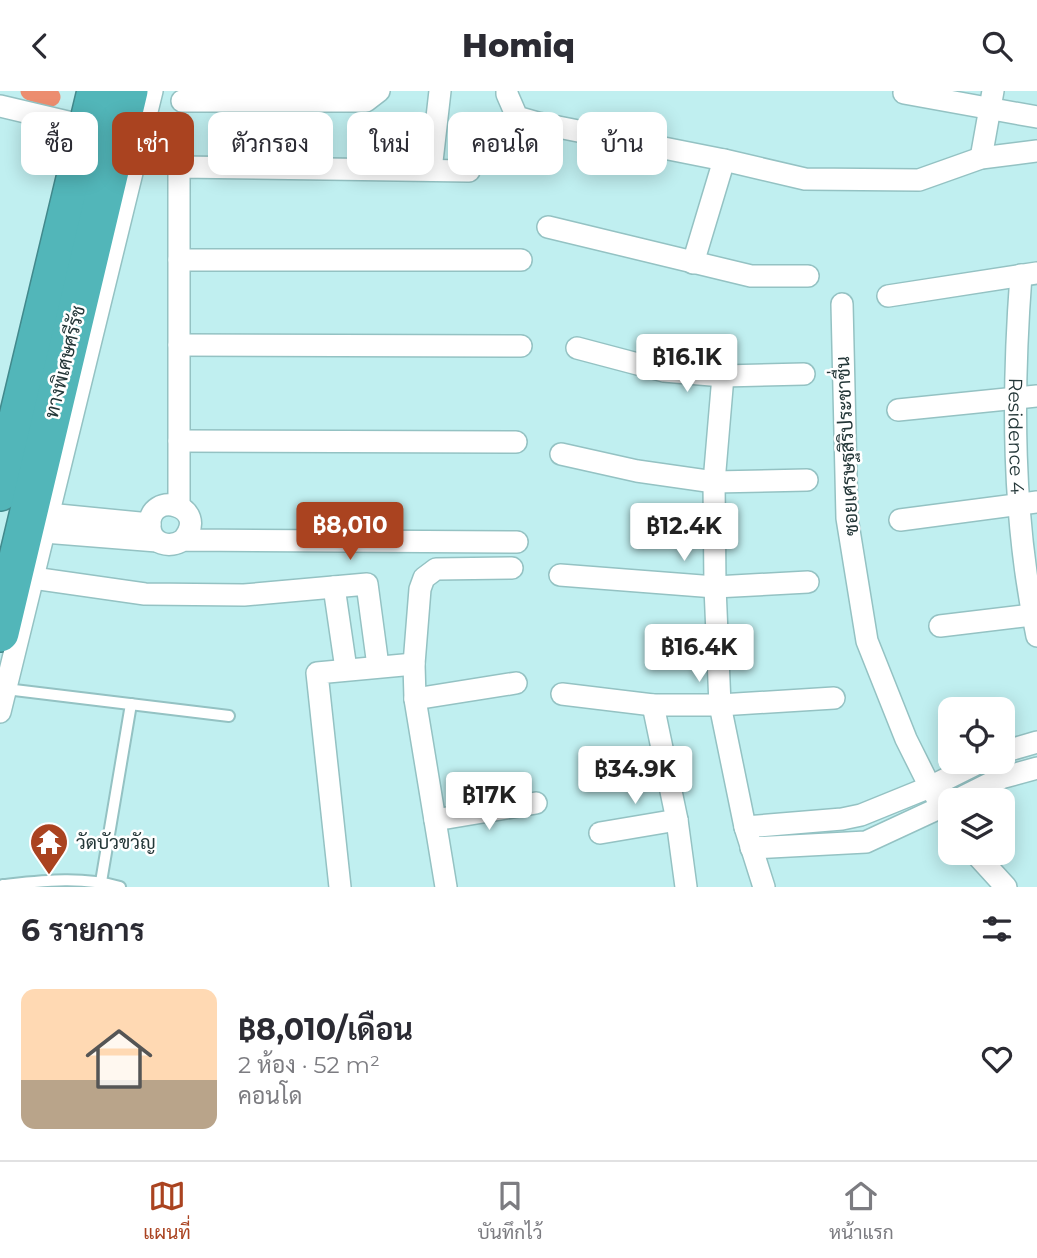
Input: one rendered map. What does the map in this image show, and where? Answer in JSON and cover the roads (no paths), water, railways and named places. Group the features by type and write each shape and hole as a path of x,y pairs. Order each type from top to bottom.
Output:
{"highway":[{"name":"ทางพิเศษศรีรัช","path":"0,492 96,91"},
{"name":"ทางพิเศษศรีรัช","path":"0,633 129,91"}],"street":[{"path":"0,712 152,91"},
{"path":"182,101 366,101 379,91"},
{"path":"434,144 440,91"},
{"path":"507,91 517,117 805,179 919,180 981,158 1037,151"},
{"path":"904,93 991,99 1037,117"},
{"path":"981,158 991,99"},
{"path":"0,106 25,112"},
{"path":"693,263 724,160"},
{"path":"179,506 178,167 347,169"},
{"path":"548,227 751,276 808,277"},
{"path":"179,260 520,260"},
{"path":"888,296 1029,274"},
{"name":"Residence 4","path":"1029,274 1017,328 1027,397 1032,615 1037,636"},
{"name":"ซอยเศรษฐสิริประชาชื่น","path":"842,304 848,518 867,641 906,739 930,787 938,795"},
{"path":"179,345 521,346"},
{"path":"577,348 664,371 723,376 804,374"},
{"path":"723,376 714,482 720,705 745,827 764,887"},
{"path":"898,411 1027,397"},
{"path":"179,441 516,442"},
{"path":"561,454 637,471 714,482 807,480"},
{"path":"900,520 1028,503"},
{"path":"46,523 153,533 171,545 183,540 190,529 189,516 179,506 160,507 155,511 153,533"},
{"path":"183,540 517,543"},
{"path":"446,887 415,699 414,664 420,589 424,578 436,569 512,568"},
{"path":"560,575 715,587 808,582"},
{"path":"33,578 145,594 244,594 367,584 378,666"},
{"path":"334,587 346,669"},
{"path":"940,627 1032,615"},
{"path":"340,887 317,673 414,664"},
{"path":"415,699 516,683"},
{"path":"562,694 653,705 720,705 834,698"},
{"path":"653,705 677,820 685,887"},
{"path":"1015,748 1037,742"},
{"path":"983,788 1001,778 1037,768"},
{"path":"745,827 861,815 956,774"},
{"path":"435,820 536,803"},
{"path":"751,848 866,842 938,812"},
{"path":"861,815 866,842"},
{"path":"600,833 677,820"},
{"path":"986,865 1006,887"}],"lane":[{"path":"6,689 229,716"},
{"path":"101,881 131,704"},
{"path":"2,887 3,884 49,880 101,881 120,887"}],"waterway":[{"path":"30,91 51,97"}],"place":[{"name":"วัดบัวขวัญ","path":"49,876"}]}
